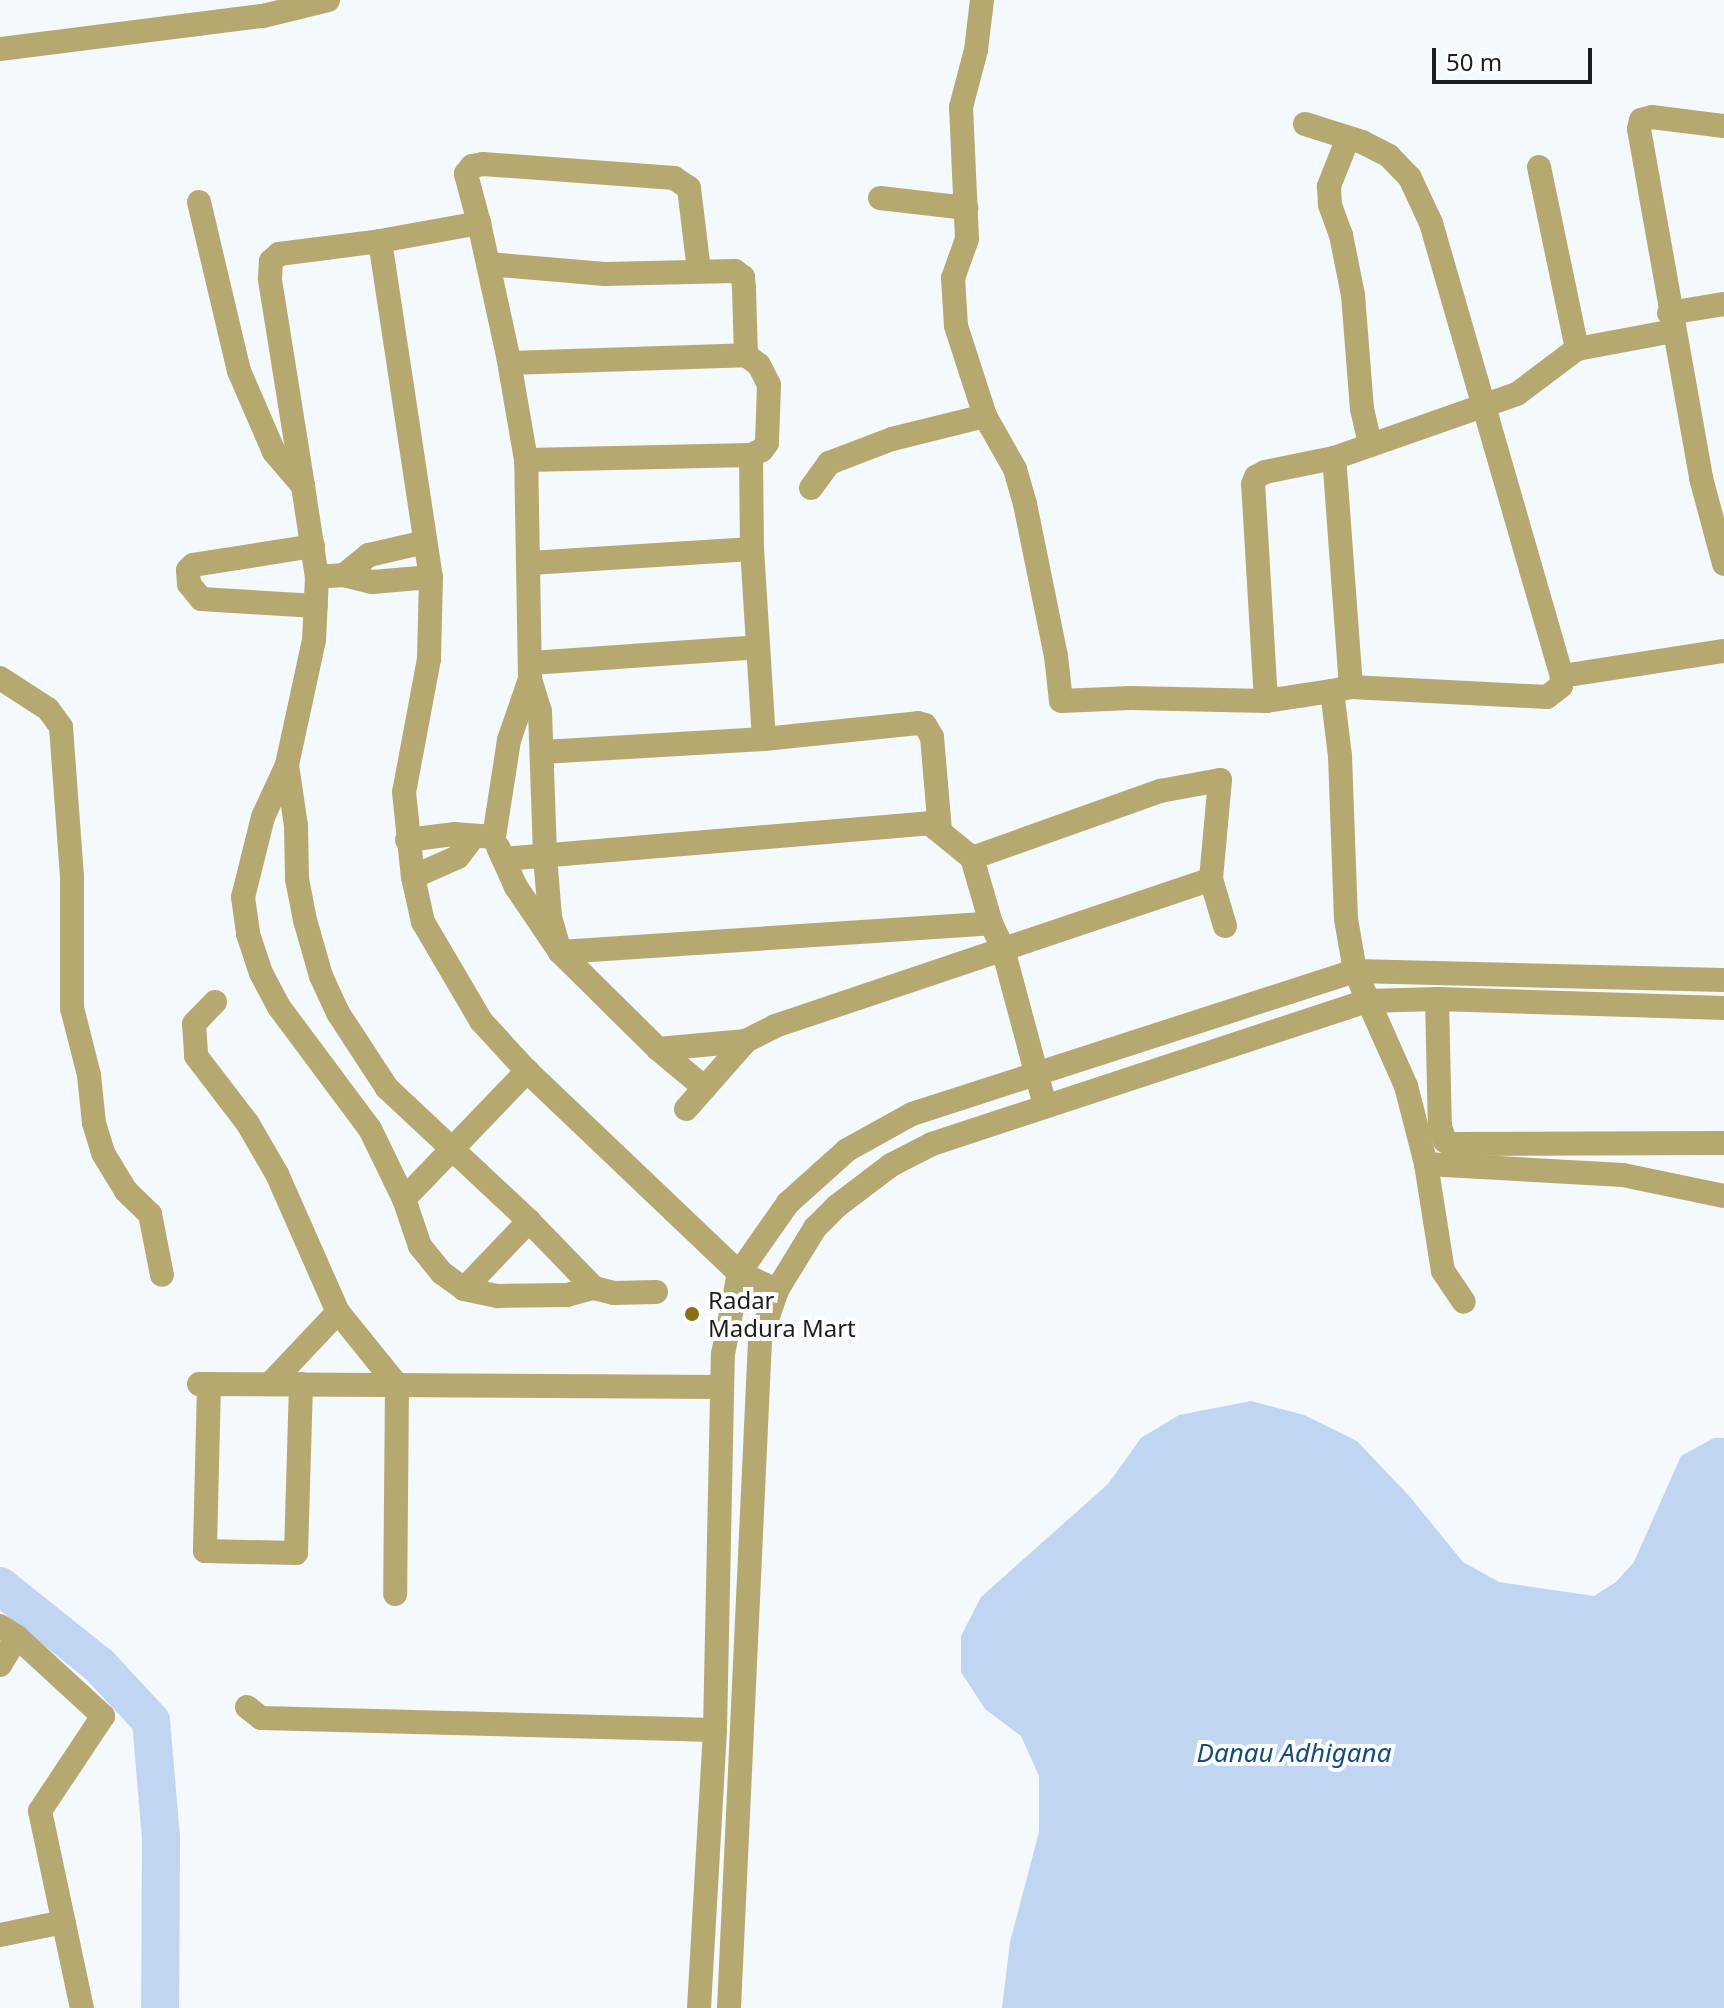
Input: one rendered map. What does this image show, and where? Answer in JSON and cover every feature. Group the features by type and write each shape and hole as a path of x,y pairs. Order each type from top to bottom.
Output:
{"street":[{"path":"0,49 263,16 328,0"},
{"path":"982,0 976,50 961,107 967,239 953,278 956,326 985,416 1015,469 1025,504 1056,656 1061,701 1131,698 1266,701 1342,689 1547,697 1561,686 1562,676 1544,624 1486,406 1431,223 1410,178 1389,156 1305,124"},
{"path":"1724,126 1652,117 1639,124 1671,322 1712,475 1724,564"},
{"path":"1348,138 1329,186 1330,205 1341,235 1353,295 1354,346 1370,445"},
{"path":"560,952 550,917 540,711 530,671 526,460 510,363 466,174 472,166 483,164 674,178 689,188 699,271"},
{"path":"1539,167 1577,349"},
{"path":"880,198 966,208"},
{"path":"199,202 239,371 274,452 303,486"},
{"path":"479,223 380,241 279,254 271,261 270,279 317,577 314,640 287,765 263,817 243,897 248,934 261,973 279,1007 370,1129 404,1199 420,1246 442,1273 464,1289 498,1296 535,1298 594,1288 614,1293 656,1292"},
{"path":"380,241 431,577 429,659 404,792 407,840 423,922 481,1021 527,1071 739,1273 777,1290"},
{"path":"488,264 594,274 728,269 743,277 746,355"},
{"path":"1266,701 1253,484 1256,477 1265,472 1334,458 1486,406 1517,394 1577,349 1724,304"},
{"path":"510,363 746,355 759,365 769,385 767,443 762,450 751,455 526,460"},
{"path":"811,488 829,463 892,439 985,416"},
{"path":"751,455 752,549 764,739"},
{"path":"1334,458 1346,919 1355,971 1406,1086 1426,1164 1443,1271 1464,1302"},
{"path":"344,575 369,555 425,542"},
{"path":"313,546 193,565 188,570 191,590 201,599 316,606"},
{"path":"530,563 752,549"},
{"path":"317,577 344,575 372,582 431,577"},
{"path":"530,671 757,647"},
{"path":"1562,676 1724,651"},
{"path":"530,671 509,740 490,844 560,952 658,1049 705,1088"},
{"path":"0,678 48,709 61,727 72,876 72,1008 89,1075 94,1123 103,1153 126,1191 150,1214 162,1275"},
{"path":"543,752 764,739 925,725 932,737 940,830"},
{"path":"287,765 296,826 297,879 321,976 345,1025 387,1088 529,1221 594,1288"},
{"path":"972,858 1160,791 1220,780 1211,879 1225,926"},
{"path":"407,840 454,834 545,856 929,823 972,858 991,923 1003,949 1045,1106"},
{"path":"413,877 490,844"},
{"path":"658,1049 746,1041 832,1004 1211,879"},
{"path":"560,952 991,923"},
{"path":"699,2008 715,1730 723,1354 739,1273 788,1203 847,1150 912,1114 1035,1071 1355,971 1724,980"},
{"path":"1437,999 1440,1127 1445,1141 1450,1144 1724,1143"},
{"path":"729,2008 760,1340 777,1290 815,1228 858,1186 932,1144 1366,1001 1437,999 1724,1008"},
{"path":"215,1002 194,1024 196,1056 248,1124 277,1174 338,1312 397,1385 395,1594"},
{"path":"686,1109 746,1041"},
{"path":"404,1199 527,1071"},
{"path":"1426,1164 1623,1175 1724,1196"},
{"path":"464,1289 529,1221"},
{"path":"270,1384 338,1312"},
{"path":"301,1384 296,1553 205,1551 204,1384 301,1384 722,1387"},
{"path":"0,1665 9,1632 103,1716 40,1811 82,2008"},
{"path":"247,1707 261,1718 715,1730"},
{"path":"0,1935 64,1922"}],"water":[{"name":"Danau Adhigana","path":"1251,1401 1304,1415 1357,1441 1410,1497 1463,1562 1499,1582 1594,1596 1616,1582 1634,1562 1681,1456 1714,1438 1724,1438 1724,2008 1002,2008 1010,1942 1039,1832 1039,1776 1021,1736 985,1709 961,1672 961,1636 981,1597 1108,1484 1141,1438 1179,1415"}],"waterway":[{"path":"0,1586 99,1665 151,1721 161,1838 160,2008"}],"place":[{"name":"Radar Madura Mart","path":"692,1314"}]}
